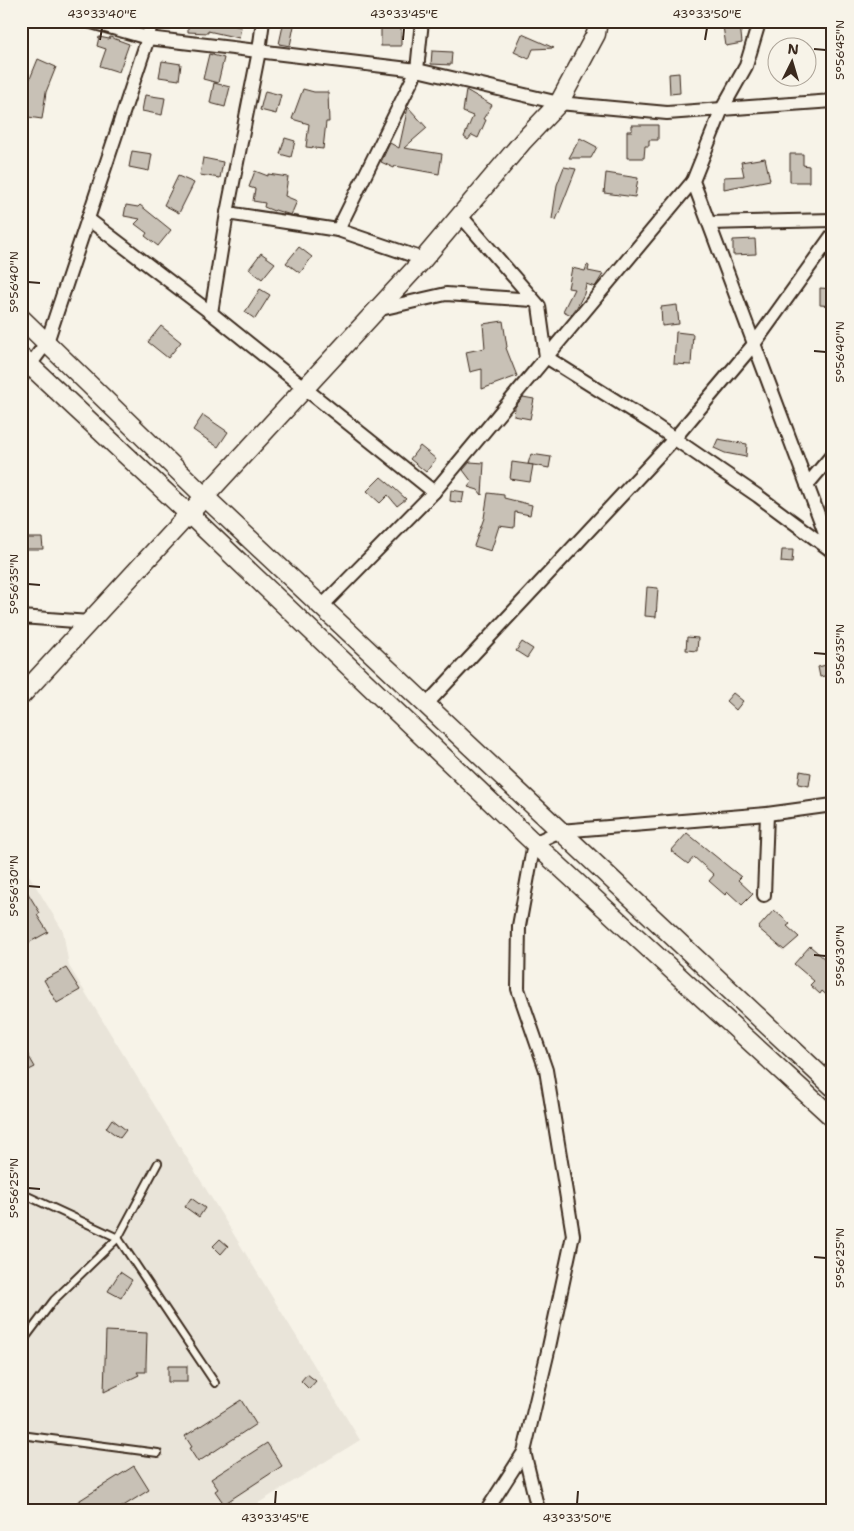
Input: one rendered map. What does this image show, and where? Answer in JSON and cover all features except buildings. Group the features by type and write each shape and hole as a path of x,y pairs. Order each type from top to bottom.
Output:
{"street":[{"path":"88,21 148,38 417,70 559,103 667,113 833,101"},
{"path":"151,21 148,38 47,342 24,366 189,514 534,843 833,1118"},
{"path":"211,313 227,213 259,51 263,21"},
{"path":"338,230 417,70 422,21"},
{"path":"21,696 423,259 523,141 559,103 596,34 598,21"},
{"path":"321,607 434,492 693,181 722,109 746,66 758,21"},
{"path":"693,181 832,552"},
{"path":"227,213 338,230 423,259"},
{"path":"460,216 539,306 546,357 674,439 758,496 832,552"},
{"path":"88,219 211,313 434,492"},
{"path":"709,223 833,220"},
{"path":"426,705 674,439 754,344 833,234"},
{"path":"376,310 446,294 534,300"},
{"path":"21,318 321,607 833,1087"},
{"path":"807,485 833,454"},
{"path":"21,617 89,622"},
{"path":"534,843 560,831 767,814 833,805"},
{"path":"764,896 767,814"},
{"path":"487,1510 524,1452 573,1235 546,1070 518,989 519,926 534,843"},
{"path":"786,1075 802,1058"},
{"path":"524,1452 538,1510"}],"lane":[{"path":"21,1346 54,1300 118,1238 158,1163"},
{"path":"21,1193 118,1238 215,1383"},
{"path":"21,1435 158,1453"}],"shaded area":[{"path":"21,862 63,931 69,966 360,1440 247,1510 21,1510"}]}
